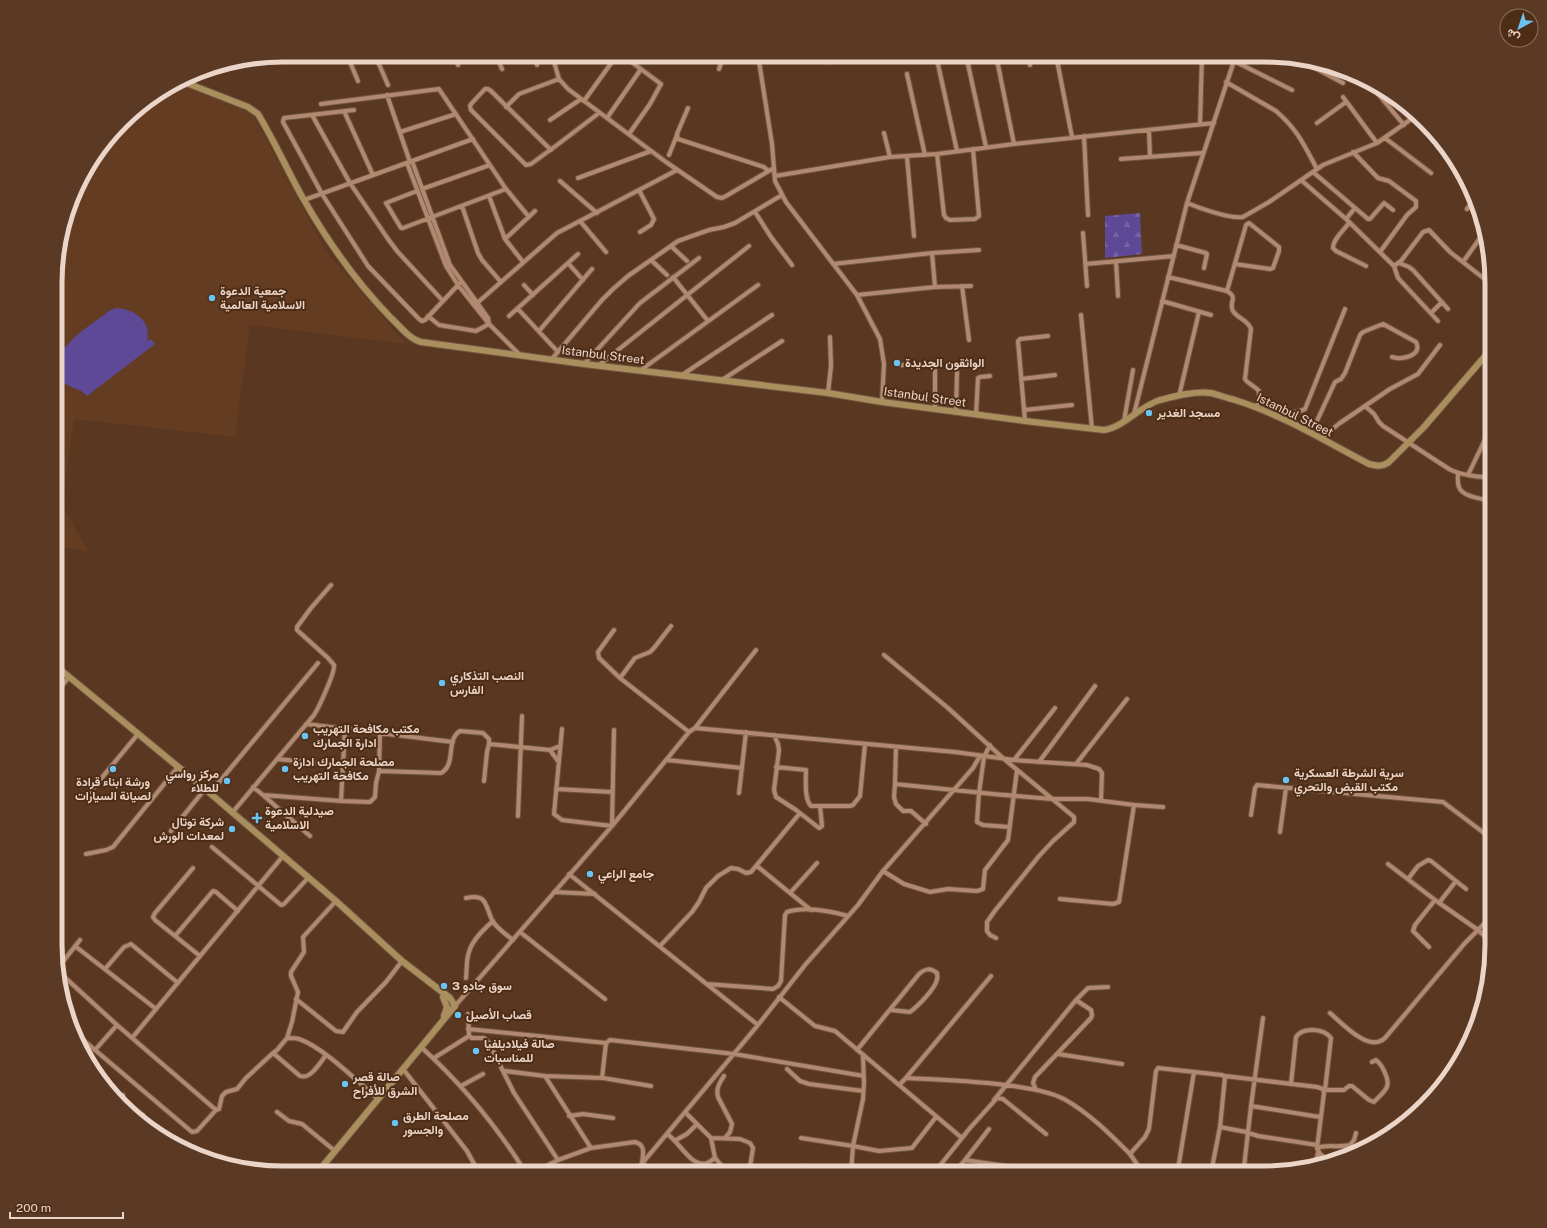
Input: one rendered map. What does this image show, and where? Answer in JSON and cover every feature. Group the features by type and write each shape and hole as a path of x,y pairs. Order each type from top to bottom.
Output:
{"street":[{"path":"350,62 358,82"},
{"path":"378,62 388,86"},
{"path":"499,62 502,69"},
{"path":"554,62 559,79 568,90 677,170 717,196 722,198 774,168"},
{"path":"550,120 583,100 612,62"},
{"path":"629,134 661,86 660,83 632,62"},
{"path":"719,69 722,62"},
{"path":"759,62 772,144 775,181 782,195 857,295 876,330 882,345 884,364 882,402"},
{"path":"938,62 957,151"},
{"path":"968,62 986,147"},
{"path":"997,62 1014,144"},
{"path":"1057,62 1072,137"},
{"path":"1200,124 1202,62"},
{"path":"1134,414 1187,202 1202,153 1214,123 1234,62"},
{"path":"1236,62 1292,90"},
{"path":"607,118 641,69"},
{"path":"1316,69 1343,83"},
{"path":"907,74 925,155"},
{"path":"506,107 519,94 559,79"},
{"path":"1226,82 1276,111 1283,117 1304,143 1315,171 1355,208 1370,219 1384,203 1393,210"},
{"name":"Istanbul Street","path":"188,84 248,107 258,114 304,200 328,239 358,281 412,338 426,343 502,354 828,393 935,410 1092,429 1110,429 1152,403 1194,393 1212,393 1276,415 1369,464 1376,466 1383,466 1409,443 1485,356"},
{"path":"321,104 439,89 506,189 529,217"},
{"path":"551,150 488,89 485,89 470,106 472,110 526,165 531,164 551,150 599,113"},
{"path":"1378,94 1404,125"},
{"path":"387,95 400,132 417,191 430,218"},
{"path":"1343,97 1377,143"},
{"path":"1317,123 1346,102"},
{"path":"669,155 688,108"},
{"path":"354,110 283,119 322,194 368,266 419,319 422,321 428,316 459,283"},
{"path":"344,111 373,175"},
{"path":"400,132 456,114"},
{"path":"312,115 350,183 397,251 443,301"},
{"path":"1187,202 1229,216 1243,217 1258,209 1323,165 1377,143 1412,119"},
{"path":"774,176 890,157 937,154 1072,137 1214,123"},
{"path":"1149,130 1150,157"},
{"path":"884,132 890,157"},
{"path":"677,134 677,138 679,140 764,167 768,171"},
{"path":"1084,136 1088,215"},
{"path":"1385,138 1431,173"},
{"path":"304,200 473,139"},
{"path":"937,154 944,215 950,220 975,219 979,216 973,149"},
{"path":"578,178 651,151"},
{"path":"1353,152 1378,178 1389,181 1416,201 1416,206 1380,252"},
{"path":"1121,159 1202,153"},
{"path":"908,157 914,236"},
{"path":"409,162 422,189 446,266 475,304 488,318 489,324 521,356"},
{"path":"422,189 490,165"},
{"path":"475,304 557,234 677,170"},
{"path":"1301,180 1346,219 1394,266 1398,278 1438,321"},
{"path":"560,181 598,213"},
{"path":"417,191 388,202 386,206 399,226 402,228 506,189"},
{"path":"639,190 654,220 651,225 640,232"},
{"path":"551,360 612,288 651,260 678,241 735,223 782,195"},
{"path":"489,196 505,239 523,262"},
{"path":"1467,209 1470,204"},
{"path":"462,206 478,253 482,260 501,282"},
{"path":"1346,219 1355,208"},
{"path":"505,239 535,212"},
{"path":"754,212 771,238 792,265"},
{"path":"1235,264 1270,269 1273,268 1279,251 1278,245 1247,223 1243,217"},
{"path":"580,222 606,252"},
{"path":"1227,291 1247,223"},
{"path":"1349,223 1333,244 1333,248 1366,266"},
{"path":"1394,266 1400,263 1426,229 1450,252 1485,279"},
{"path":"1083,233 1086,264 1085,277 1087,286"},
{"path":"1463,262 1480,238"},
{"path":"1176,244 1206,253 1204,268"},
{"path":"671,246 687,261"},
{"path":"599,366 749,246"},
{"path":"833,264 932,253 978,250"},
{"path":"932,253 935,287"},
{"path":"509,316 578,254"},
{"path":"1086,264 1174,256"},
{"path":"584,364 640,303 698,258"},
{"path":"651,260 667,275"},
{"path":"1116,261 1118,296"},
{"path":"568,263 583,280"},
{"path":"1400,263 1413,270 1448,309"},
{"path":"539,331 592,269"},
{"path":"673,277 708,321"},
{"path":"1168,277 1227,291 1233,296 1232,308 1234,312 1249,325 1250,329 1245,379 1259,391 1259,401 1256,407"},
{"path":"524,285 533,295"},
{"path":"641,370 758,285"},
{"path":"962,286 969,340"},
{"path":"857,295 935,287 972,286"},
{"path":"1162,301 1211,315"},
{"path":"1431,313 1442,302"},
{"path":"518,309 558,352"},
{"path":"1276,415 1287,412 1300,412 1305,409 1344,309"},
{"path":"1179,396 1199,312"},
{"path":"1081,314 1092,429"},
{"path":"682,375 772,315"},
{"path":"428,316 439,325 476,331 489,324"},
{"path":"1306,430 1316,423 1336,382 1345,374 1360,335 1363,332 1383,324 1416,342 1418,347 1417,351 1413,355 1404,359 1392,356"},
{"path":"1025,421 1018,341 1020,339 1048,336"},
{"path":"828,393 831,366 830,337"},
{"path":"722,380 782,341"},
{"path":"502,354 507,350 506,342"},
{"path":"1321,438 1340,422 1390,389 1418,374 1440,345"},
{"path":"902,365 936,366 935,410"},
{"path":"1124,421 1133,370"},
{"path":"956,372 956,412"},
{"path":"1021,379 1055,375"},
{"path":"976,415 978,378 990,376"},
{"path":"1024,410 1072,405"},
{"path":"1365,406 1376,416 1379,422 1449,469 1458,473 1485,477"},
{"path":"1468,475 1485,440"},
{"path":"1458,473 1459,487 1461,491 1485,499"},
{"path":"232,812 306,724 320,705 334,668 332,661 297,630 297,627 331,585"},
{"path":"620,678 635,658 650,652 671,626"},
{"path":"614,630 599,650 598,655 620,678 689,732"},
{"path":"323,1166 455,1006 612,826 689,732 695,728 756,650"},
{"path":"884,655 948,708 1004,759 1074,817 1075,820 1039,856 987,922 987,931 990,935 996,938"},
{"path":"171,831 318,663"},
{"path":"62,671 232,812 336,901 402,961 450,998 455,1006"},
{"path":"62,686 69,677"},
{"path":"1039,762 1095,686"},
{"path":"1076,764 1127,699"},
{"path":"1014,760 1054,708"},
{"path":"518,816 522,716"},
{"path":"306,724 453,742"},
{"path":"342,801 345,728"},
{"path":"695,728 964,753 982,757 1076,764 1094,767 1102,773 1101,800"},
{"path":"562,729 553,811 555,816 558,819 612,826"},
{"path":"612,826 614,730"},
{"path":"379,771 441,773 448,766 455,735 460,731 483,733 489,739 484,781"},
{"path":"263,795 368,803 375,797 379,771 380,732"},
{"path":"739,793 746,732"},
{"path":"90,792 138,734"},
{"path":"774,735 779,750 774,790 776,798 820,828 822,824 820,806"},
{"path":"489,744 550,750 560,746"},
{"path":"776,767 806,770 808,801 811,806 850,806 858,800 860,796 865,744"},
{"path":"640,1166 758,1025 805,965 858,905 883,871 926,824 976,765 990,745"},
{"path":"896,747 896,784 894,797 896,804 903,811 911,811 926,824"},
{"path":"550,750 556,756 558,762"},
{"path":"982,757 977,822 983,825 1010,827"},
{"path":"277,759 318,764 343,764"},
{"path":"667,760 742,768"},
{"path":"86,854 106,850 113,846 178,767"},
{"path":"883,871 904,884 928,892 948,889 977,891 983,889 985,870 1008,840 1017,770"},
{"path":"896,784 979,793 1101,800 1134,805 1163,807"},
{"path":"1251,815 1256,786 1286,788 1443,802 1485,834"},
{"path":"253,787 310,836"},
{"path":"1280,832 1286,788"},
{"path":"556,789 612,792"},
{"path":"1060,899 1113,904 1119,902 1134,805"},
{"path":"660,946 692,912 706,888 718,876 733,868 746,874 751,872 800,813"},
{"path":"212,847 277,903 282,905 308,878"},
{"path":"132,1038 283,856"},
{"path":"1408,879 1418,866 1428,860 1466,889"},
{"path":"790,893 817,863"},
{"path":"1388,864 1485,936"},
{"path":"756,866 811,910"},
{"path":"193,868 153,915 155,920 200,956"},
{"path":"570,874 758,1025"},
{"path":"1429,947 1413,932 1415,925 1456,881"},
{"path":"175,936 213,891 238,911"},
{"path":"554,892 570,894 595,894"},
{"path":"466,898 474,896 482,899 487,906 492,921 513,940"},
{"path":"84,1041 189,1130 192,1132 197,1131 216,1110 219,1109 222,1096 226,1092 237,1089 246,1078 277,1050 287,1038 298,992 291,976 291,972 304,952 303,937 336,901"},
{"path":"706,984 773,989 777,988 781,981 786,913 793,910 811,910 848,916"},
{"path":"466,978 468,952 483,930 492,921"},
{"path":"1330,1013 1359,1036 1370,1042 1380,1042 1465,943 1485,922"},
{"path":"520,932 604,999"},
{"path":"62,962 80,940"},
{"path":"104,969 124,946 131,944 178,983"},
{"path":"75,946 156,1009"},
{"path":"296,999 336,1031 343,1032 357,1012 386,982 402,961"},
{"path":"857,1050 924,970 932,970 937,973 937,980 927,995 914,1009 910,1012 891,1010"},
{"path":"899,1085 991,976"},
{"path":"64,977 117,1025 216,1110"},
{"path":"426,979 449,1003 455,1006"},
{"path":"940,1166 1076,1000 1088,988 1108,987"},
{"path":"439,1026 447,1009 443,997"},
{"path":"779,997 814,1025 834,1030 962,1138"},
{"path":"1036,1090 1033,1083 1035,1077 1058,1054 1092,1015 1091,1010 1076,1000"},
{"path":"468,1014 468,1036"},
{"path":"1244,1166 1254,1079 1263,1018"},
{"path":"95,1050 117,1025"},
{"path":"468,1028 606,1043 610,1040 734,1054 864,1076"},
{"path":"1291,1084 1296,1037 1299,1033 1307,1030 1328,1035 1331,1038 1320,1117 1316,1159"},
{"path":"434,1058 468,1036"},
{"path":"468,1036 472,1038 484,1038 488,1041 505,1071 514,1093 558,1160"},
{"path":"287,1038 298,1038 318,1048 378,1099"},
{"path":"602,1078 606,1043"},
{"path":"421,1047 434,1058 488,1117 504,1138 522,1166"},
{"path":"273,1053 303,1077 308,1076 326,1055"},
{"path":"1058,1054 1122,1064"},
{"path":"852,1166 853,1146 862,1105 864,1076 863,1056"},
{"path":"1130,1154 1145,1137 1149,1129 1157,1069 1160,1067 1317,1087 1324,1090 1344,1090 1349,1086 1352,1086 1371,1102 1374,1102 1387,1088 1388,1082 1380,1063 1376,1060 1372,1062"},
{"path":"403,1069 449,1127 475,1166"},
{"path":"787,1069 800,1081 809,1084 863,1091"},
{"path":"505,1071 545,1076 602,1078 651,1086"},
{"path":"1179,1163 1194,1072"},
{"path":"460,1086 483,1074"},
{"path":"545,1076 590,1148"},
{"path":"724,1076 718,1086 717,1092 718,1097 732,1124 730,1132 725,1138"},
{"path":"1212,1166 1220,1127 1224,1076"},
{"path":"906,1078 958,1079 1036,1090 1056,1096 1069,1103 1105,1130 1130,1154 1138,1166"},
{"path":"994,1100 998,1098 1003,1099 1046,1134"},
{"path":"1252,1106 1320,1117"},
{"path":"277,1112 289,1121 302,1124 335,1151"},
{"path":"685,1112 711,1138 715,1158 722,1166"},
{"path":"569,1116 583,1114 613,1118"},
{"path":"801,1138 880,1151 912,1148 936,1117"},
{"path":"676,1140 688,1134 697,1124"},
{"path":"1220,1127 1317,1148 1325,1146 1350,1145 1354,1140 1356,1133"},
{"path":"960,1166 989,1129"},
{"path":"667,1134 676,1140 693,1161 707,1163 715,1158"},
{"path":"711,1138 740,1139 750,1143 753,1148 750,1166"},
{"path":"546,1166 590,1148 638,1143 643,1148 642,1163"},
{"path":"1317,1148 1325,1157"},
{"path":"965,1160 1005,1166"},
{"path":"642,1163 646,1166"}],"shaded area":[{"name":"جمعية الدعوة الاسلامية العالمية","path":"184,85 252,113 322,246 406,344 250,325 235,437 74,419 62,507 62,268 66,240 74,212 92,172 99,160 117,137 137,117 160,99"},
{"name":"جمعية الدعوة الاسلامية العالمية","path":"62,507 90,552 62,547"}],"green space":[{"path":"1140,213 1142,254 1105,258 1105,216"},
{"path":"116,308 123,309 140,317 147,328 147,341 151,339 155,344 87,396 62,380 62,352 81,332 109,311"}],"place":[{"name":"جمعية الدعوة الاسلامية العالمية","path":"212,298"},
{"name":"الواثقون الجديدة","path":"897,363"},
{"name":"مسجد الغدير","path":"1149,413"},
{"name":"النصب التذكاري الفارس","path":"442,683"},
{"name":"مكتب مكافحة التهريب ادارة الجمارك","path":"305,736"},
{"name":"ورشة ابناء قرادة لصيانة السيارات","path":"113,769"},
{"name":"مصلحة الجمارك ادارة مكافحة التهريب","path":"285,769"},
{"name":"سرية الشرطة العسكرية مكتب القبض والتحري","path":"1286,780"},
{"name":"مركز رواسي للطلاء","path":"227,781"},
{"name":"صيدلية الدعوة الاسلامية","path":"257,818"},
{"name":"شركة توتال لمعدات الورش","path":"232,829"},
{"name":"جامع الراعي","path":"590,874"},
{"name":"سوق جادو 3","path":"444,986"},
{"name":"قصاب الأصيل","path":"458,1015"},
{"name":"صالة فيلاديلفيا للمناسبات","path":"476,1051"},
{"name":"صالة قصر الشرق للأفراح","path":"345,1084"},
{"name":"مصلحة الطرق والجسور","path":"395,1123"}]}
